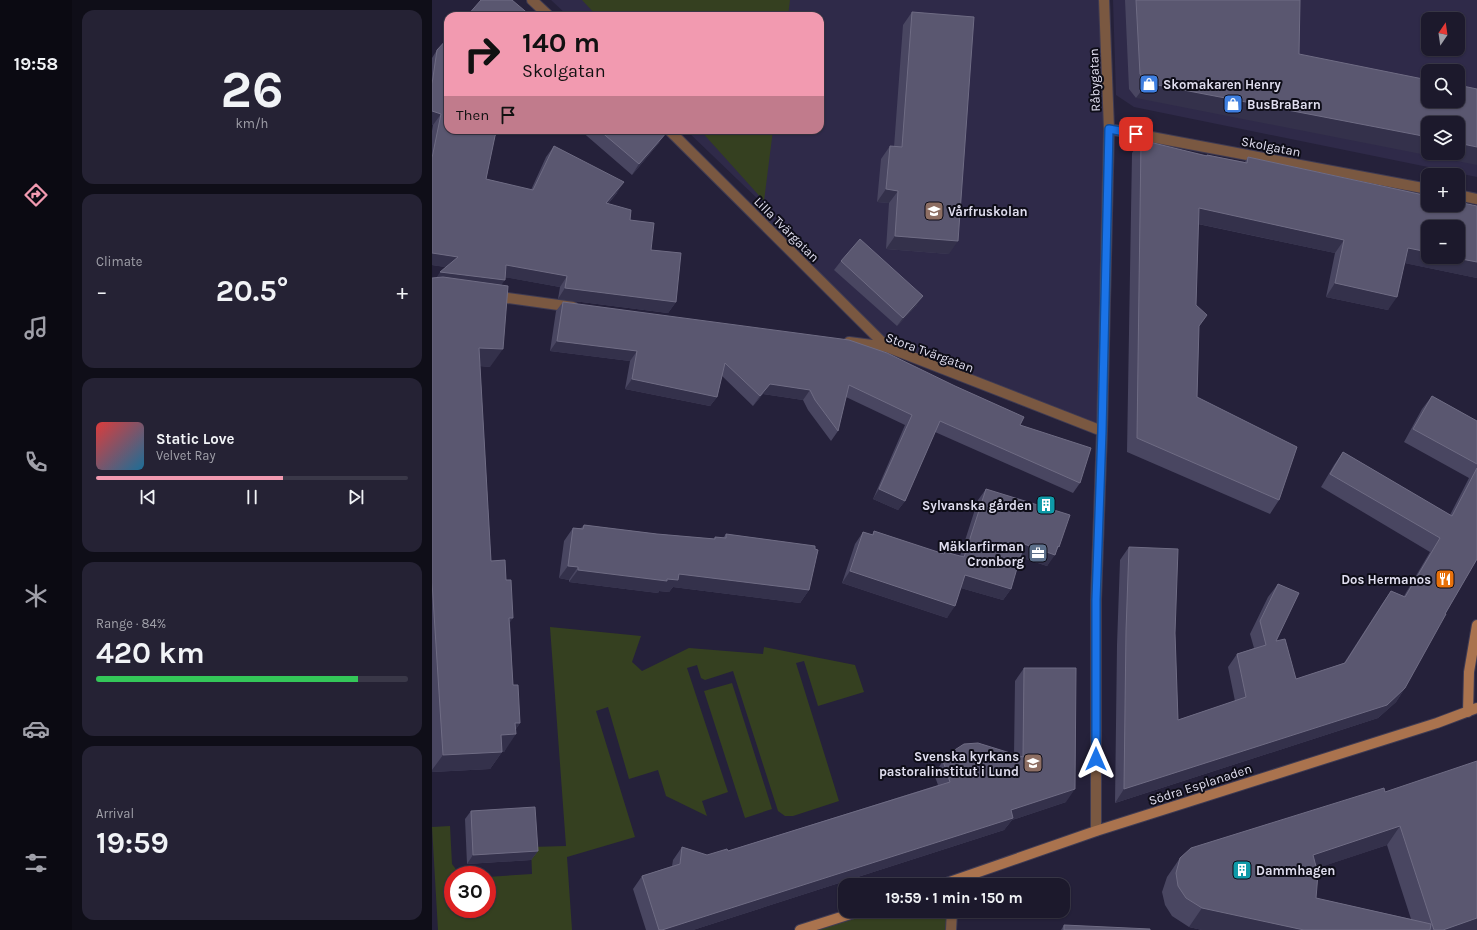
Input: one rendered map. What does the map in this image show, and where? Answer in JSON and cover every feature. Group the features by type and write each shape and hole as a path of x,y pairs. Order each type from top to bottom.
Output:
{"street":[{"path":"532,0 545,12"},
{"name":"Råbygatan","path":"1096,831 1096,600 1102,431 1109,129 1104,0"},
{"name":"Skolgatan","path":"1109,129 1421,188"},
{"name":"Lilla Tvärgatan","path":"672,134 887,347"},
{"path":"1465,196 1477,199"},
{"path":"487,296 581,308"},
{"name":"Stora Tvärgatan","path":"840,341 887,347 1102,431"},
{"path":"1472,710 1469,672 1477,625"},
{"name":"Södra Esplanaden","path":"968,878 1096,831 1472,710"},
{"path":"800,930 838,918"},
{"path":"950,930 951,918"}],"shaded area":[{"name":"Vårfruskolan","path":"551,0 1104,0 1109,129 1102,431 887,347 760,221 763,204 690,134 824,134 824,12 564,12"},
{"path":"1113,0 1477,0 1477,177 1465,175 1465,168 1433,168 1134,107 1116,95"}],"green space":[{"path":"582,0 790,0 788,12 593,12"},
{"path":"704,134 772,134 764,201"},
{"path":"550,627 641,636 632,662 642,671 689,648 763,654 764,647 855,665 864,692 818,706 804,661 796,663 839,801 793,816 785,816 778,811 733,671 705,680 701,678 697,665 687,668 728,792 702,801 707,816 666,796 658,770 629,779 608,707 596,711 635,837 567,857 572,930 438,930 432,827 450,826 452,864 453,866 444,866 444,918 496,918 496,876 532,874 531,847 566,846"},
{"path":"732,683 772,809 745,818 704,691"},
{"path":"838,918 952,918 951,930 800,930"}],"building":[{"path":"481,0 512,0 526,12 470,12"},
{"path":"1136,0 1300,0 1299,54 1421,79 1421,108 1465,108 1465,86 1477,89 1477,147 1465,144 1465,116 1421,116 1421,136 1147,83 1140,74"},
{"path":"912,12 974,17 958,241 895,236 898,191 886,189 890,146 902,147"},
{"path":"444,42 444,134 496,134 486,179 533,190 554,146 624,182 606,203 631,210 630,220 654,223 651,250 681,253 676,302 565,288 567,276 506,265 505,280 440,272 458,257 432,253 432,158 441,114 432,111 432,84 437,50"},
{"path":"604,134 665,134 639,164"},
{"path":"1141,140 1207,156 1247,163 1248,157 1421,194 1421,212 1465,212 1465,203 1477,206 1477,262 1465,260 1465,220 1421,220 1421,251 1408,248 1397,297 1335,283 1344,240 1199,208 1196,305 1207,315 1199,326 1197,397 1297,447 1279,500 1137,438"},
{"path":"860,239 923,296 903,318 841,261"},
{"path":"443,277 508,286 503,349 479,348 491,561 505,560 506,580 511,580 513,618 509,618 513,685 518,685 520,723 515,723 516,734 501,735 502,752 443,755 432,582 432,278"},
{"path":"563,302 849,340 887,353 1024,417 1020,425 1091,448 1080,483 940,421 905,501 879,489 912,415 849,385 838,431 815,400 810,390 770,384 760,396 725,363 717,397 632,379 637,351 557,341"},
{"path":"1432,396 1477,421 1477,464 1413,429"},
{"path":"1343,452 1452,516 1477,468 1477,559 1405,688 1387,705 1124,789 1126,631 1129,547 1178,549 1175,633 1178,720 1246,697 1237,654 1266,645 1260,621 1278,584 1299,593 1276,641 1285,639 1296,679 1345,663 1391,591 1405,597 1440,538 1330,474"},
{"path":"986,489 1070,515 1055,555 1024,544 1011,589 965,575 955,606 850,571 863,532 873,535 874,531 944,554 945,552 964,557"},
{"path":"584,525 715,539 715,537 726,538 726,534 815,546 815,549 818,550 809,590 679,574 678,580 667,579 667,581 578,570 578,567 568,566 573,528 583,529"},
{"path":"1024,668 1076,668 1075,789 1011,810 1013,818 659,930 642,876 680,864 682,847 707,855 727,849 728,851 950,782 943,761 950,753 964,744 978,743 1023,757"},
{"path":"1477,761 1477,918 1443,930 1434,930 1400,826 1313,855 1318,874 1316,898 1431,924 1430,930 1304,930 1202,908 1186,898 1178,886 1176,873 1180,858 1191,848 1384,788 1385,792"},
{"path":"535,807 538,851 473,855 471,811"},
{"path":"1064,925 1150,929 1150,930 1064,930"}],"place":[{"name":"Skomakaren Henry","path":"1149,84"},
{"name":"BusBraBarn","path":"1233,104"},
{"name":"Vårfruskolan","path":"934,211"},
{"name":"Sylvanska gården","path":"1046,505"},
{"name":"Mäklarfirman Cronborg","path":"1038,553"},
{"name":"Dos Hermanos","path":"1445,579"},
{"name":"Svenska kyrkans pastoralinstitut i Lund","path":"1033,763"},
{"name":"Dammhagen","path":"1242,870"}],"route":[{"path":"1096,759 1096,600 1102,431 1109,129 1136,134"}]}
